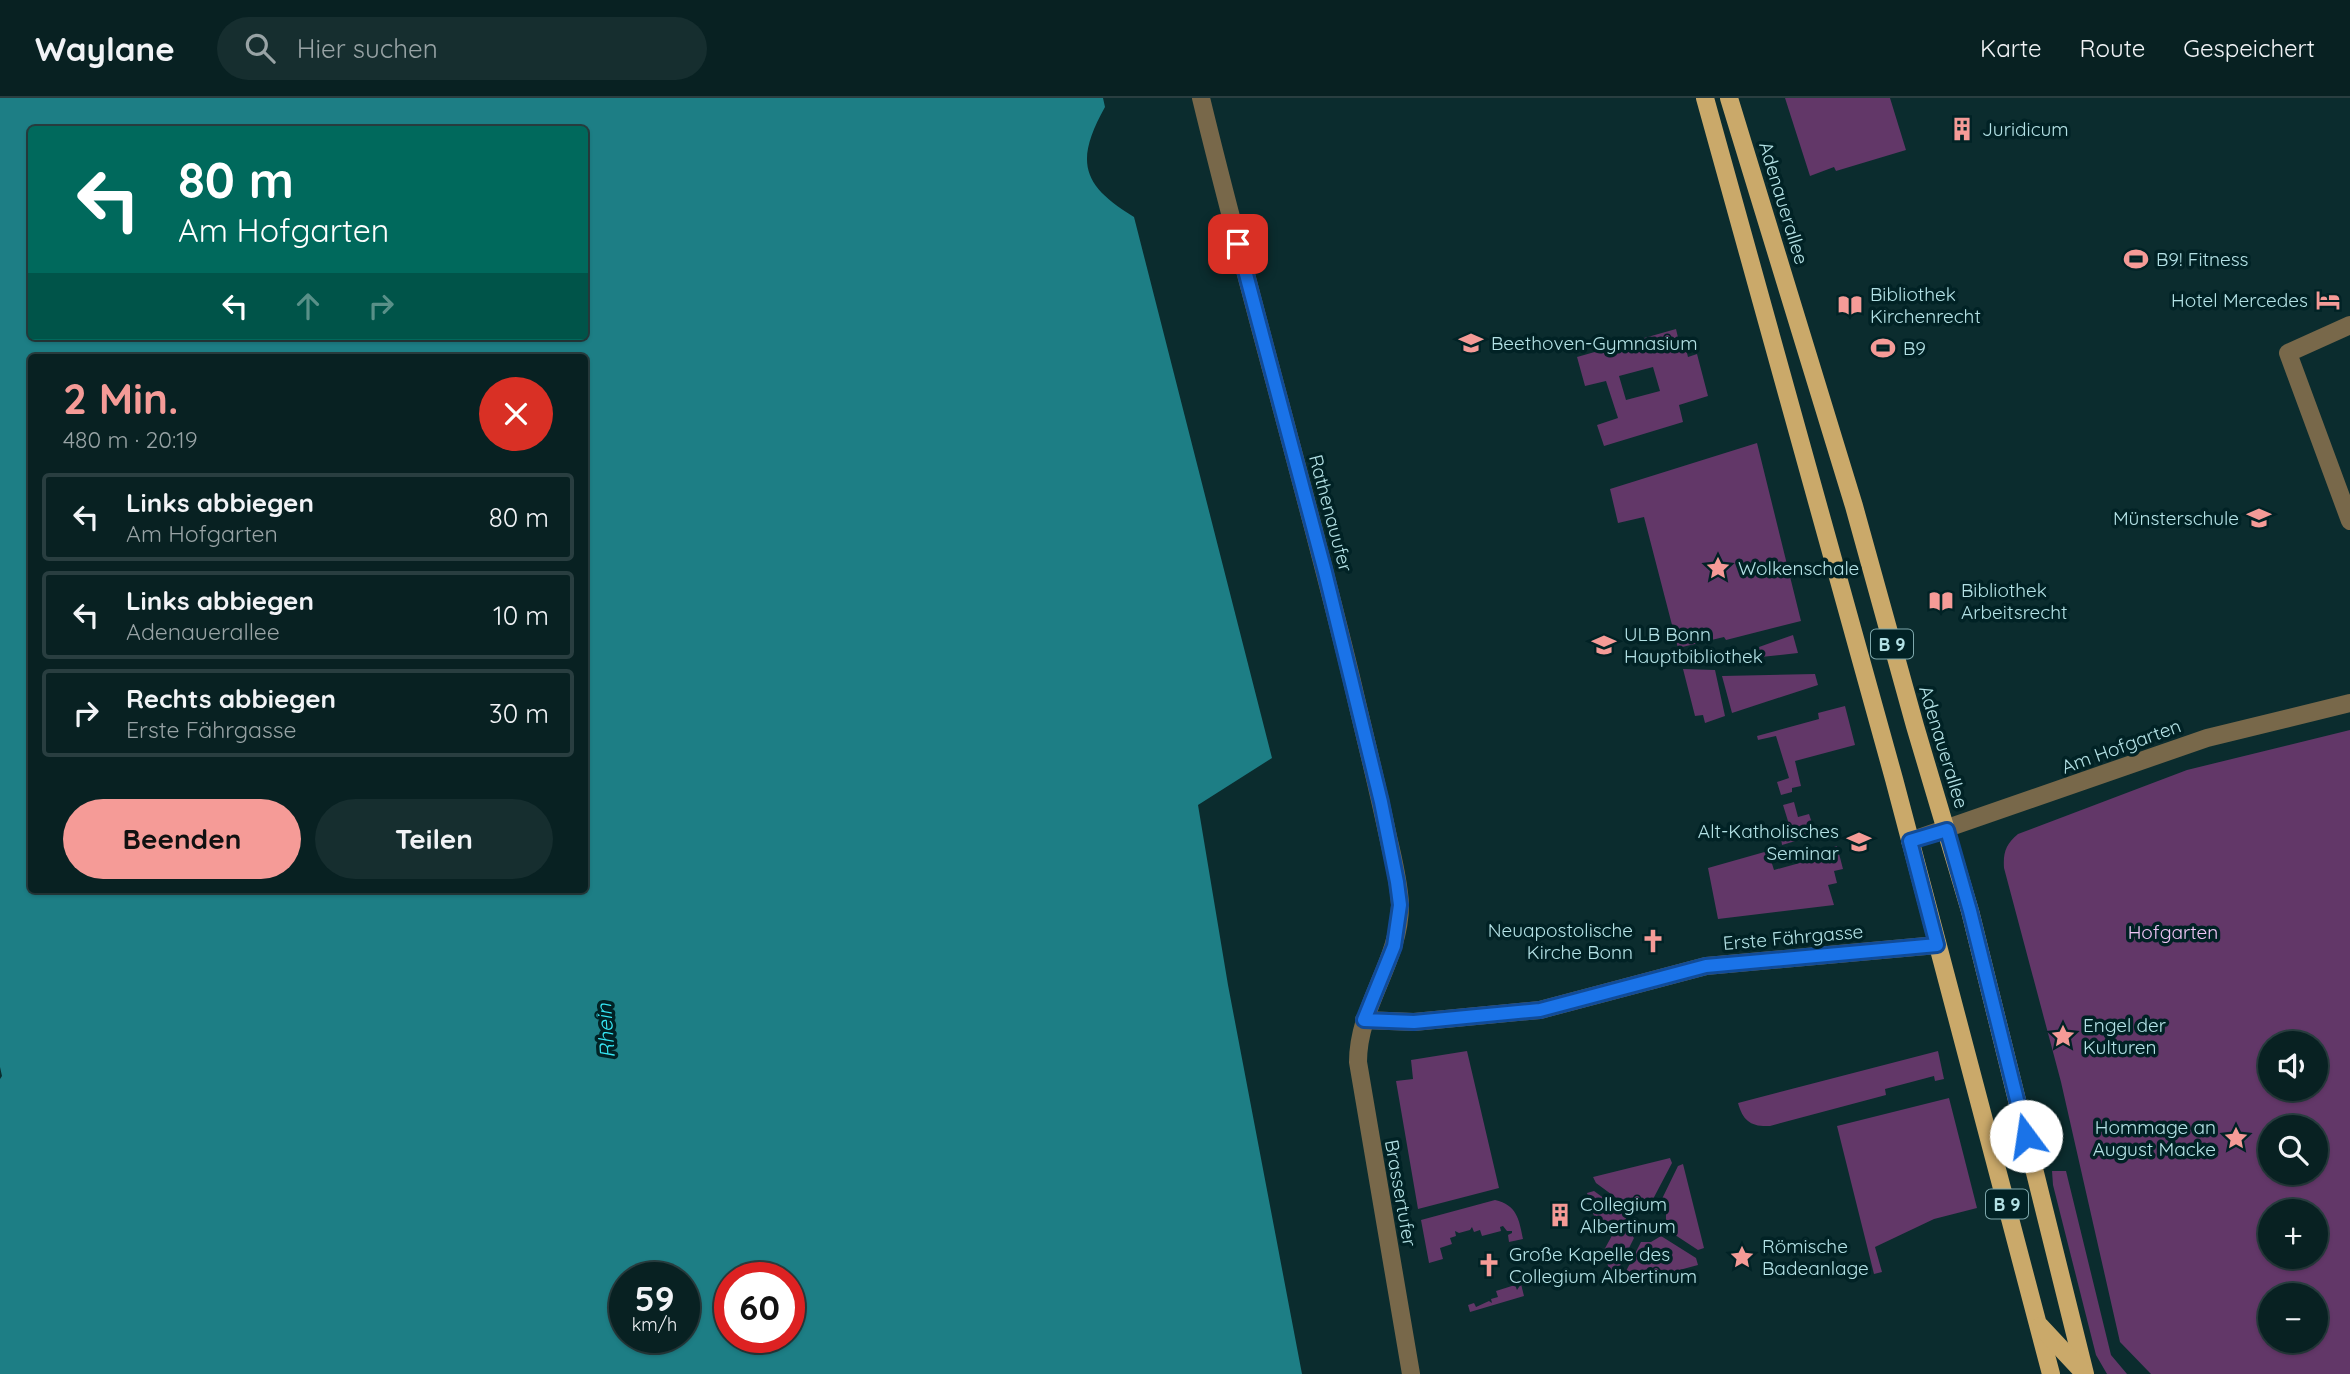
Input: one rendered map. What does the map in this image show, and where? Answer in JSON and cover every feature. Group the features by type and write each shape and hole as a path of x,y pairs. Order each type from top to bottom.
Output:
{"main road":[{"name":"B 9","path":"1705,98 1809,465 2051,1374"},
{"name":"Adenauerallee","path":"1729,98 1854,506 1970,911 2085,1374"},
{"path":"2040,1326 2085,1374"}],"street":[{"name":"Rathenauufer","path":"1201,98 1325,572 1381,802 1397,882 1400,905 1394,946 1364,1020"},
{"path":"2350,325 2288,353 2350,521"},
{"name":"Am Hofgarten","path":"1910,841 2207,738 2350,704"},
{"name":"Erste Fährgasse","path":"1364,1020 1414,1022 1540,1010 1706,966 1937,945"},
{"name":"Brassertufer","path":"1364,1020 1359,1038 1358,1062 1411,1374"}],"green space":[{"path":"1785,98 1890,98 1906,150 1836,171 1834,167 1810,176"},
{"path":"1676,329 1680,346 1685,345 1688,357 1697,354 1708,396 1679,405 1683,422 1604,446 1597,425 1618,418 1606,381 1585,386 1577,357","holes":["1653,367 1660,391 1626,400 1619,376"]},
{"path":"1757,443 1801,621 1726,640 1724,637 1678,648 1644,517 1618,523 1610,489"},
{"path":"1793,635 1798,653 1761,657 1759,647"},
{"path":"1683,669 1715,670 1725,716 1705,723 1703,715 1695,716"},
{"path":"1815,674 1818,685 1732,713 1722,676"},
{"path":"1845,706 1855,745 1795,761 1801,786 1781,795 1777,782 1789,778 1776,736 1758,740 1757,736 1819,719 1818,713"},
{"name":"Hofgarten","path":"2350,730 2350,1374 2151,1374 2120,1342 2061,1082 2004,868 2006,849 2018,834 2187,770"},
{"path":"1794,802 1798,817 1809,814 1816,835 1782,845 1781,838 1792,834 1783,805"},
{"path":"1837,846 1843,869 1834,871 1837,883 1828,885 1834,905 1718,919 1708,868 1768,851 1774,870 1825,856 1824,850"},
{"path":"1467,1051 1499,1188 1418,1209 1396,1081 1413,1079 1411,1060"},
{"path":"1938,1051 1944,1079 1935,1081 1934,1076 1885,1089 1886,1095 1770,1126 1749,1122 1738,1103"},
{"path":"1949,1098 1977,1208 1934,1219 1875,1247 1882,1272 1874,1274 1837,1126"},
{"path":"1670,1158 1672,1163 1652,1201 1641,1201 1630,1208 1596,1183 1593,1177"},
{"path":"1683,1164 1704,1248 1698,1250 1666,1229 1666,1214 1659,1205 1678,1166"},
{"path":"2052,1171 2066,1171 2111,1355 2127,1374 2107,1374 2096,1355 2053,1185"},
{"path":"1594,1191 1627,1215 1626,1228 1634,1238 1617,1272 1611,1274 1603,1252 1615,1230 1594,1216 1587,1193"},
{"path":"1495,1200 1508,1205 1516,1214 1523,1239 1509,1242 1508,1235 1512,1231 1507,1231 1503,1226 1500,1227 1501,1231 1482,1236 1480,1230 1474,1232 1472,1227 1459,1233 1455,1231 1456,1236 1450,1238 1452,1244 1440,1248 1443,1259 1429,1263 1421,1220"},
{"path":"1661,1236 1696,1258 1698,1265 1624,1285 1623,1277 1641,1242 1651,1242"},
{"path":"1521,1284 1524,1296 1470,1312 1468,1305 1474,1303 1476,1307 1489,1301 1492,1303 1491,1299 1498,1297 1496,1291 1515,1285 1517,1290"}],"water":[{"name":"Rhein","path":"0,98 1103,98 1105,107 1089,142 1088,170 1103,194 1134,217 1272,758 1198,805 1228,985 1302,1374 0,1374"}],"place":[{"name":"Juridicum","path":"1962,129"},
{"name":"B9! Fitness","path":"2136,259"},
{"name":"Hotel Mercedes","path":"2328,300"},
{"name":"Bibliothek Kirchenrecht","path":"1850,305"},
{"name":"Beethoven-Gymnasium","path":"1471,343"},
{"name":"B9","path":"1883,348"},
{"name":"Münsterschule","path":"2259,518"},
{"name":"Wolkenschale","path":"1718,568"},
{"name":"Bibliothek Arbeitsrecht","path":"1941,601"},
{"name":"ULB Bonn Hauptbibliothek","path":"1604,645"},
{"name":"Alt-Katholisches Seminar","path":"1859,842"},
{"name":"Neuapostolische Kirche Bonn","path":"1653,941"},
{"name":"Engel der Kulturen","path":"2063,1036"},
{"name":"Hommage an August Macke","path":"2236,1138"},
{"name":"Collegium Albertinum","path":"1560,1215"},
{"name":"Römische Badeanlage","path":"1742,1257"},
{"name":"Große Kapelle des Collegium Albertinum","path":"1489,1265"}],"route":[{"path":"1238,244 1325,572 1381,802 1397,882 1400,905 1394,946 1364,1020 1414,1022 1540,1010 1706,966 1937,945 1910,841 1947,830 2026,1136"}]}
